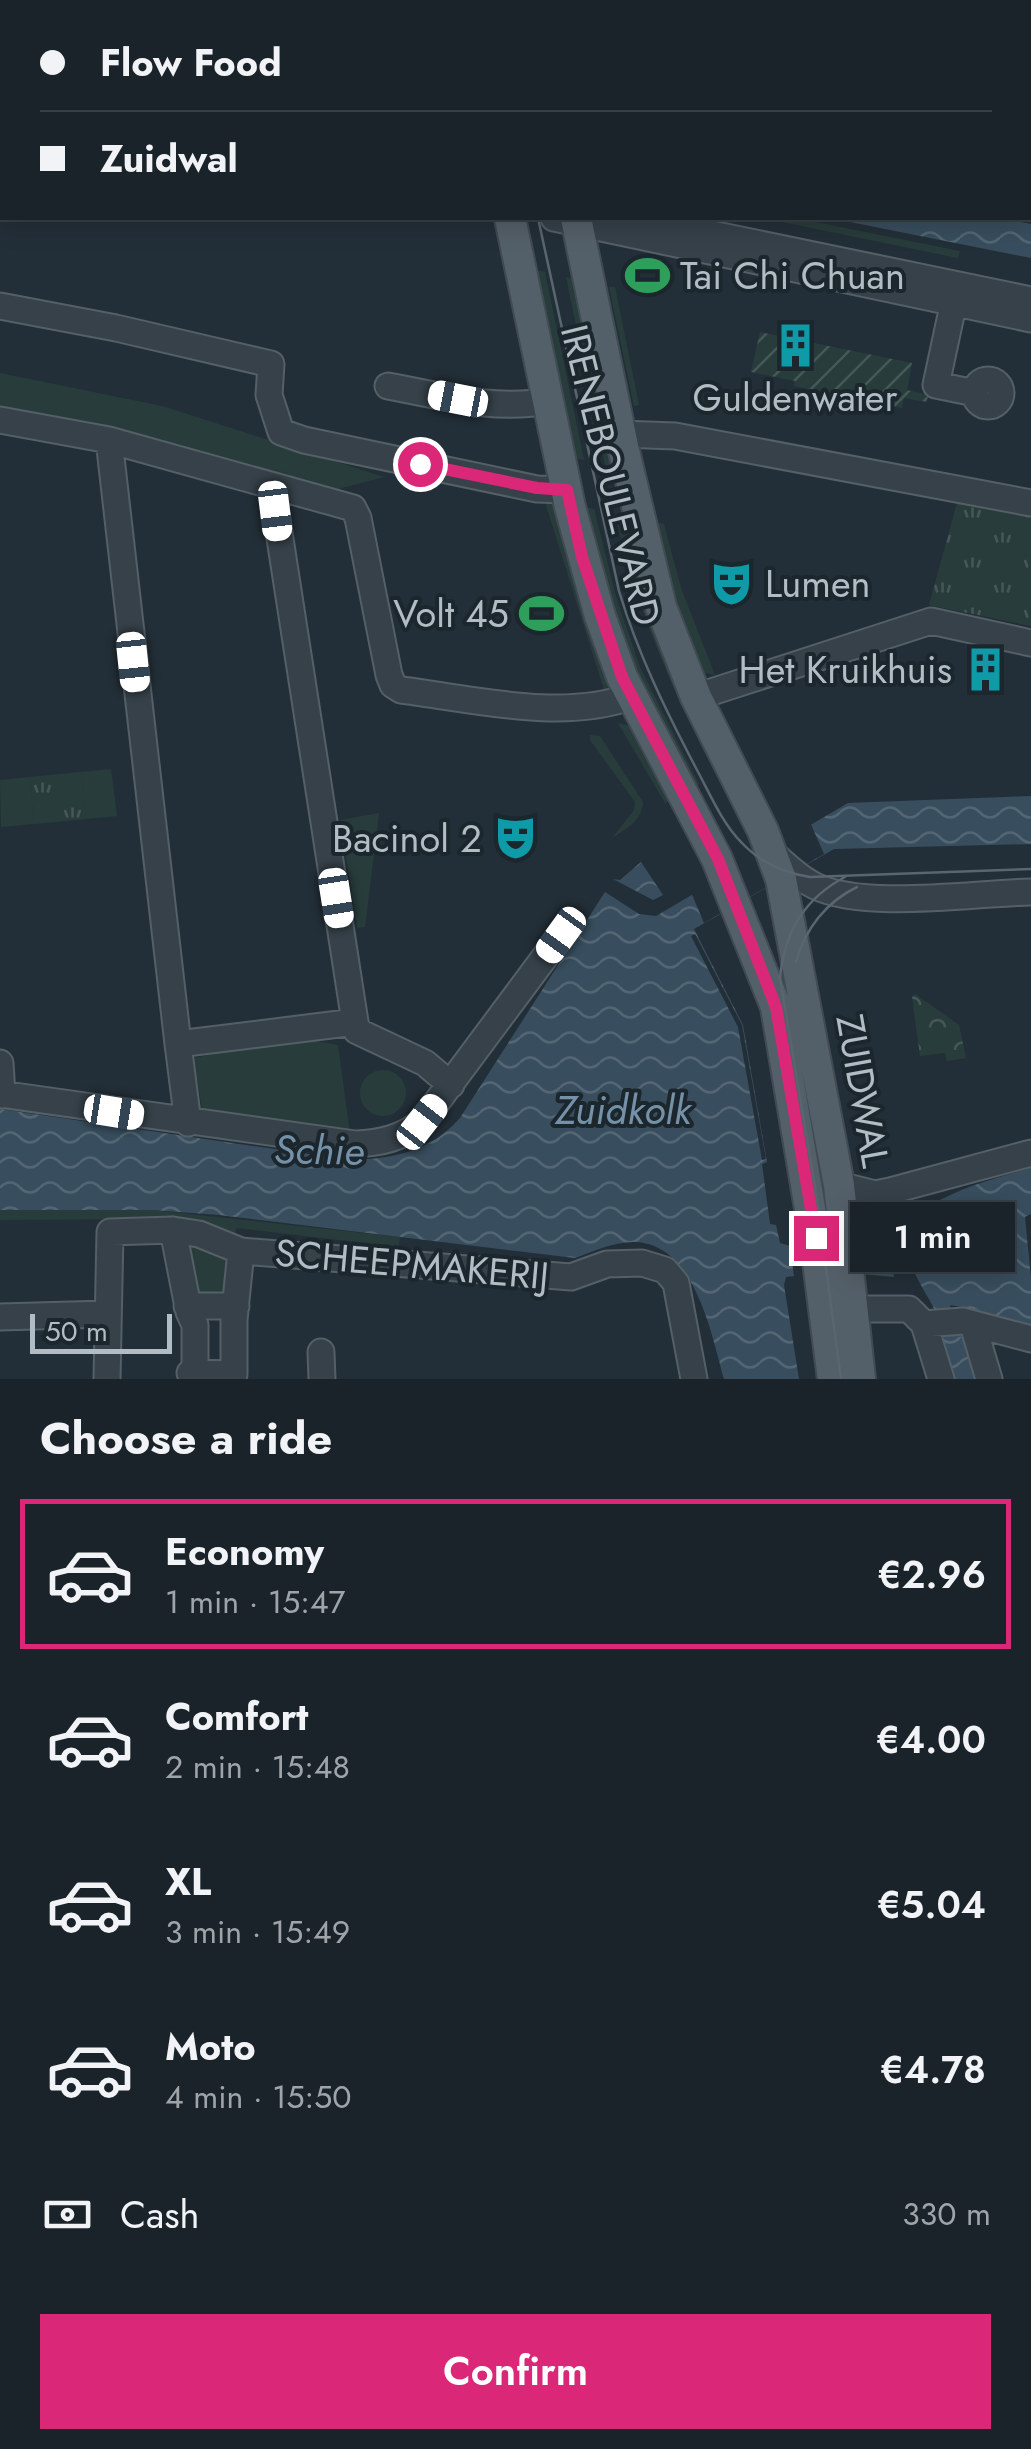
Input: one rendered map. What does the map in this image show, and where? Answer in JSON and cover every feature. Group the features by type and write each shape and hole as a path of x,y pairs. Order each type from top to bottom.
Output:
{"main road":[{"name":"IRENEBOULEVARD","path":"510,220 591,587 632,696 718,859 736,905"},
{"name":"IRENEBOULEVARD","path":"569,220 636,434 661,607 696,697 787,875"},
{"name":"ZUIDWAL","path":"787,875 840,1185 830,1238"},
{"name":"ZUIDWAL","path":"736,905 776,1007 830,1238 834,1276 833,1379"},
{"name":"ZUIDWAL","path":"834,1276 850,1309 860,1379"}],"street":[{"path":"574,220 955,294 1031,300"},
{"path":"642,220 955,294 1031,319"},
{"path":"955,294 936,385 975,392"},
{"path":"0,306 270,364 273,411 280,432 292,436 537,488 567,490"},
{"path":"388,386 493,406 549,402"},
{"path":"0,420 109,440 352,508 358,518 394,685 402,690 568,710 605,706 632,696"},
{"path":"636,434 675,436 1031,503"},
{"path":"109,440 188,1123"},
{"path":"272,487 357,1032 425,1062 451,1085"},
{"path":"696,697 931,622 1031,642"},
{"path":"787,875 834,893 897,898 1031,892"},
{"path":"0,1064 1,1095 188,1123 374,1143 408,1134 422,1122 565,930"},
{"path":"178,1044 355,1022"},
{"path":"840,1185 876,1194 1031,1153"},
{"path":"173,1230 187,1306 195,1325 192,1367 234,1377 235,1313"},
{"name":"SCHEEPMAKERIJ","path":"107,1314 110,1232 173,1230 199,1234 241,1251 571,1277 607,1264 642,1263 666,1270 676,1283 694,1379"},
{"name":"SCHEEPMAKERIJ","path":"187,1306 235,1313 241,1251"},
{"path":"850,1309 909,1309 948,1323 1031,1339"},
{"path":"0,1316 107,1314 107,1379"},
{"path":"941,1379 948,1323"},
{"path":"948,1323 989,1379"},
{"path":"322,1352 322,1379"}],"green space":[{"path":"772,220 806,220 960,251 958,258"},
{"path":"530,269 545,272 584,460 569,457"},
{"path":"566,277 571,278 605,442 619,468 605,465"},
{"path":"609,287 615,287 639,405 634,406"},
{"path":"760,332 912,363 907,390 928,395 927,402 904,398 902,408 794,386 795,381 751,372"},
{"path":"0,373 162,406 384,477 334,490 131,433 0,406"},
{"path":"544,499 560,502 613,675 605,693"},
{"path":"957,503 1031,516 1031,626 929,605"},
{"path":"579,506 594,509 616,597 640,667 699,784 692,788 640,690"},
{"path":"615,513 630,517 724,771 716,775 657,648"},
{"path":"649,520 664,524 681,588 715,675 694,670"},
{"path":"618,723 639,728 676,797 665,803"},
{"path":"590,735 600,736 643,802 636,819 612,838 634,810 635,802"},
{"path":"111,769 117,816 86,819 81,772"},
{"path":"81,772 86,819 34,824 30,777"},
{"path":"30,777 34,824 1,827 0,780"},
{"path":"379,813 365,927 357,928 340,820"},
{"path":"915,994 959,1025 966,1058 947,1061 945,1053 920,1056 912,997"},
{"path":"311,1040 338,1045 350,1134 203,1116 194,1058 255,1045"},
{"path":"383,1070 400,1076 406,1093 400,1110 383,1116 366,1110 360,1093 366,1076"},
{"path":"0,1210 153,1210 400,1237 399,1247 236,1228 234,1240 150,1219 0,1220"},
{"path":"179,1235 228,1253 234,1300 189,1300"}],"water":[{"path":"840,220 1012,220 1031,224 1031,258"},
{"name":"Zuidkolk","path":"1031,796 1031,844 834,849 694,929 743,1025 767,1162 762,1164 770,1224 776,1225 780,1243 790,1246 794,1276 786,1277 784,1285 799,1379 724,1379 706,1316 686,1275 673,1258 656,1247 636,1242 575,1258 219,1215 153,1210 0,1210 0,1109 349,1160 380,1158 423,1146 460,1118 605,892 639,914 656,916 848,803"},
{"path":"641,862 663,895 653,900 613,879 620,880"},
{"path":"1031,1168 1031,1214 1025,1217 1031,1328 979,1314 979,1310 950,1305 957,1333 970,1345 981,1379 950,1379 938,1345 944,1334 913,1268 908,1239 910,1219 953,1194"},
{"path":"860,1245 888,1245 894,1277 861,1274"}],"pier":[{"path":"809,820 824,854 704,923 691,892"},
{"path":"695,934 742,1025 766,1159 762,1160 738,1027 691,936"}],"waterway":[{"path":"863,1255 934,1248"}],"tram line":[{"path":"538,220 619,591 664,704 728,827 765,861 810,877 1031,869"},
{"path":"841,1379 815,1187 780,978 786,946 799,918 819,895 845,877"},
{"path":"796,962 818,918 857,887"}],"place":[{"name":"Tai Chi Chuan","path":"647,275"},
{"name":"Guldenwater","path":"795,345"},
{"name":"Lumen","path":"732,583"},
{"name":"Volt 45","path":"542,613"},
{"name":"Het Kruikhuis","path":"985,669"},
{"name":"Bacinol 2","path":"515,838"}],"route":[{"path":"420,464 537,488 567,490 582,557 622,677 718,859 776,1007 816,1238"}],"water label":[{"name":"Schie","path":"319,1150"}]}
